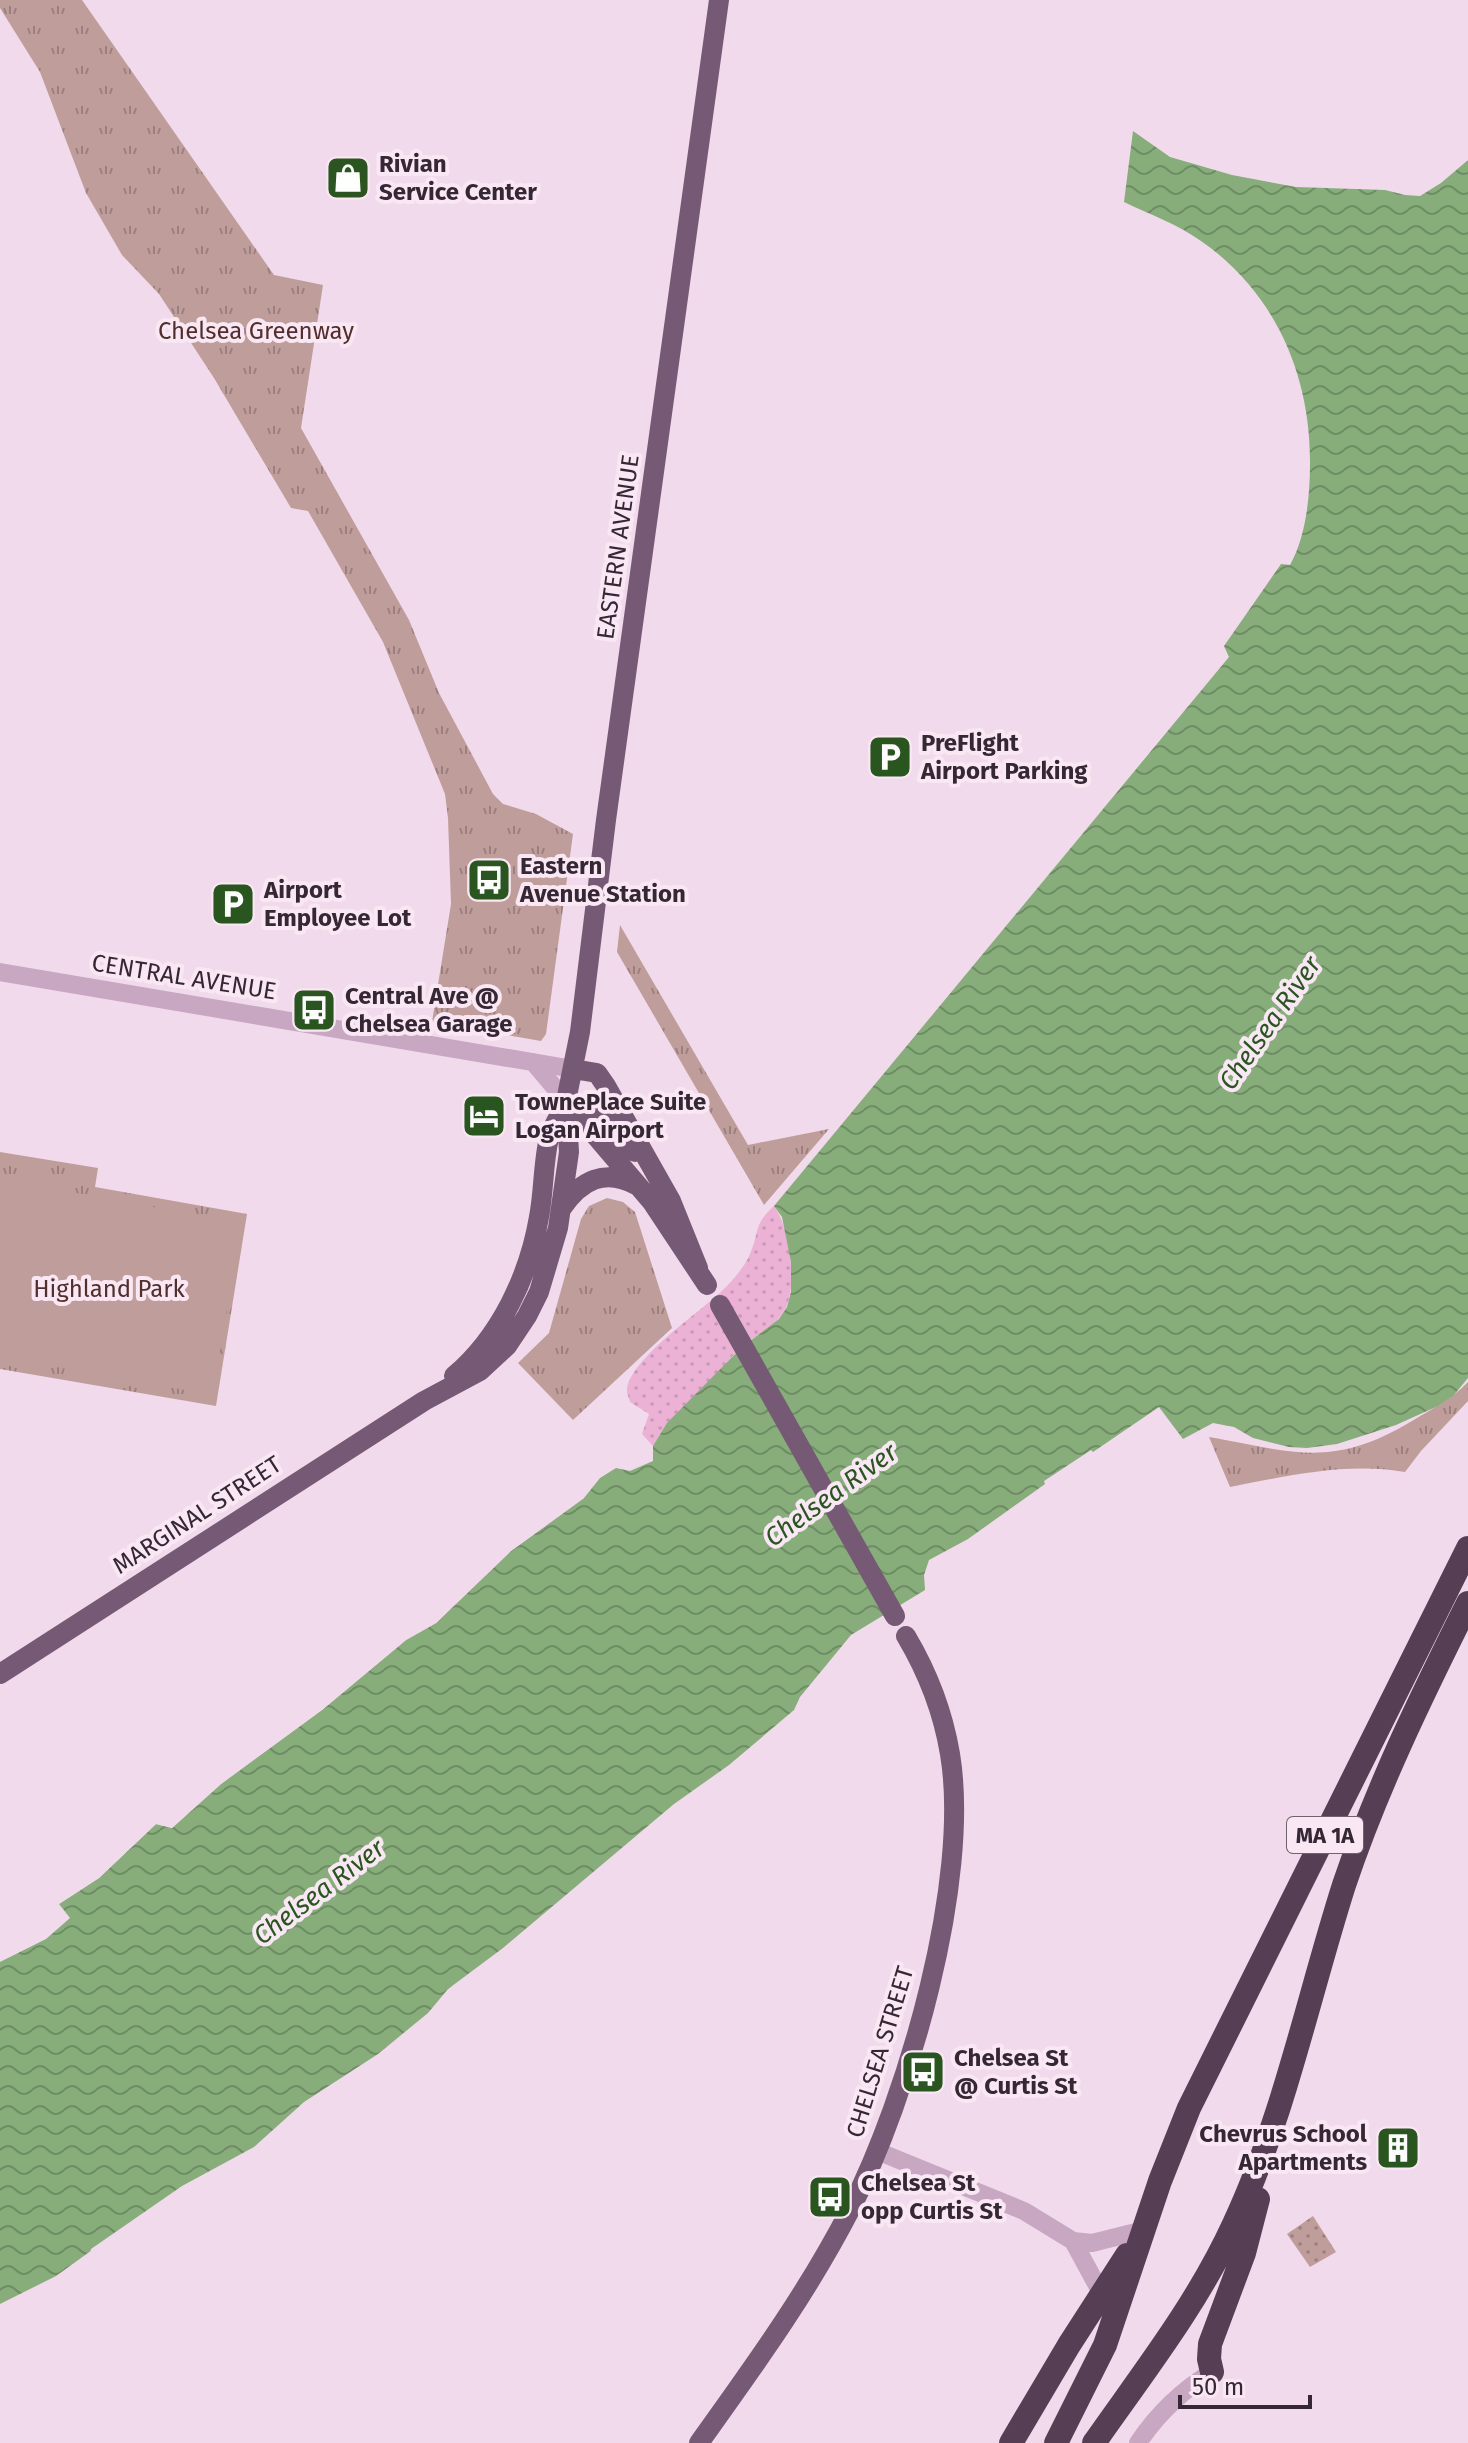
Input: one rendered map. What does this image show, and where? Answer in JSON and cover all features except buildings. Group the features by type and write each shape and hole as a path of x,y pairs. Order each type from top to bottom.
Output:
{"highway":[{"name":"MA 1A","path":"1056,2443 1085,2389 1114,2321 1170,2152 1195,2094 1468,1548"},
{"name":"MA 1A","path":"1094,2443 1186,2310 1219,2254 1247,2197 1271,2130 1361,1837 1403,1736 1468,1603"},
{"path":"1212,2372 1210,2344 1255,2215 1271,2130"},
{"path":"1011,2443 1144,2230"}],"main road":[{"name":"EASTERN AVENUE","path":"566,1101 580,1032 606,820 719,0"},
{"name":"CENTRAL AVENUE","path":"573,1069 597,1073 663,1186"},
{"path":"566,1101 605,1122 637,1153 663,1186 702,1277 641,1188 566,1101"},
{"name":"MARGINAL STREET","path":"0,1674 424,1401 480,1371 514,1336 545,1279 562,1208 569,1152 566,1101"},
{"name":"MARGINAL STREET","path":"424,1401 471,1361 498,1325 519,1285 538,1227 550,1136 566,1101"},
{"path":"562,1208 574,1191 596,1179 625,1180 641,1188"},
{"path":"720,1305 895,1616"},
{"name":"CHELSEA STREET","path":"699,2443 792,2313 851,2209 877,2151 921,2019 942,1924 953,1839 954,1793 948,1744 934,1692 911,1645"}],"street":[{"name":"CENTRAL AVENUE","path":"0,972 573,1069"},
{"path":"533,1062 566,1101"},
{"path":"877,2151 1036,2217 1073,2241 1092,2243 1144,2230"},
{"path":"1073,2241 1114,2321"},
{"path":"1138,2443 1161,2412 1190,2386 1212,2372"}],"green space":[{"name":"Chelsea Greenway","path":"0,0 82,0 274,275 323,285 301,428 409,620 439,693 493,794 503,804 536,814 573,834 546,1034 541,1041 432,1022 451,904 445,794 383,642 308,511 291,508 214,378 159,294 122,255 86,193 40,72 0,8"},
{"path":"620,925 748,1145 829,1129 764,1205 617,952"},
{"name":"Highland Park","path":"0,1152 98,1168 95,1187 247,1214 216,1406 0,1369"},
{"name":"Highland Park","path":"0,1179 241,1223 213,1395 0,1357"},
{"path":"607,1198 623,1202 635,1212 672,1328 573,1420 518,1363 549,1333 581,1219 589,1206"},
{"path":"1468,1382 1468,1401 1405,1472 1339,1469 1230,1487 1209,1437 1289,1451 1335,1451 1384,1436 1442,1403"},
{"path":"1313,2216 1336,2252 1310,2267 1287,2234"}],"sand":[{"path":"774,1206 784,1228 791,1257 791,1287 784,1311 736,1352 675,1416 653,1446 642,1434 649,1414 630,1402 627,1390 630,1378 650,1353 735,1277 750,1254 760,1223"}],"water":[{"name":"Chelsea River","path":"1133,131 1170,157 1232,175 1296,187 1385,190 1420,196 1468,160 1468,1378 1453,1396 1438,1406 1396,1425 1337,1444 1289,1447 1253,1438 1234,1427 1213,1423 1183,1439 1159,1407 1093,1452 1091,1450 1044,1481 1045,1484 968,1539 929,1560 924,1575 925,1590 851,1635 800,1697 794,1710 729,1765 674,1804 503,1948 448,1989 428,2013 378,2054 304,2102 254,2147 182,2186 91,2249 87,2269 0,2317 0,1962 46,1939 70,1918 59,1904 99,1878 156,1824 172,1828 221,1784 322,1710 406,1640 436,1623 511,1551 584,1498 600,1478 616,1468 630,1471 653,1461 653,1446 667,1423 741,1348 779,1319 787,1307 791,1292 791,1262 782,1217 774,1206 1229,657 1224,646 1281,564 1290,565 1303,529 1310,476 1309,431 1295,368 1284,339 1268,311 1227,262 1183,230 1124,202"}],"pier":[{"path":"580,1496 584,1498 511,1551 436,1623 406,1640 322,1710 221,1784 172,1828 156,1824 99,1878 59,1904 63,1897 97,1875 154,1821 170,1823 219,1781 320,1707 404,1637 433,1620 508,1548"},
{"path":"99,2245 89,2272 0,2321 0,2304 56,2276"}],"place":[{"name":"Rivian Service Center","path":"348,178"},
{"name":"PreFlight Airport Parking","path":"890,757"},
{"name":"Eastern Avenue Station","path":"489,880"},
{"name":"Airport Employee Lot","path":"233,904"},
{"name":"Central Ave @ Chelsea Garage","path":"314,1010"},
{"name":"TownePlace Suite Logan Airport","path":"484,1116"},
{"name":"Chelsea St @ Curtis St","path":"923,2072"},
{"name":"Chevrus School Apartments","path":"1398,2148"},
{"name":"Chelsea St opp Curtis St","path":"830,2197"}]}
